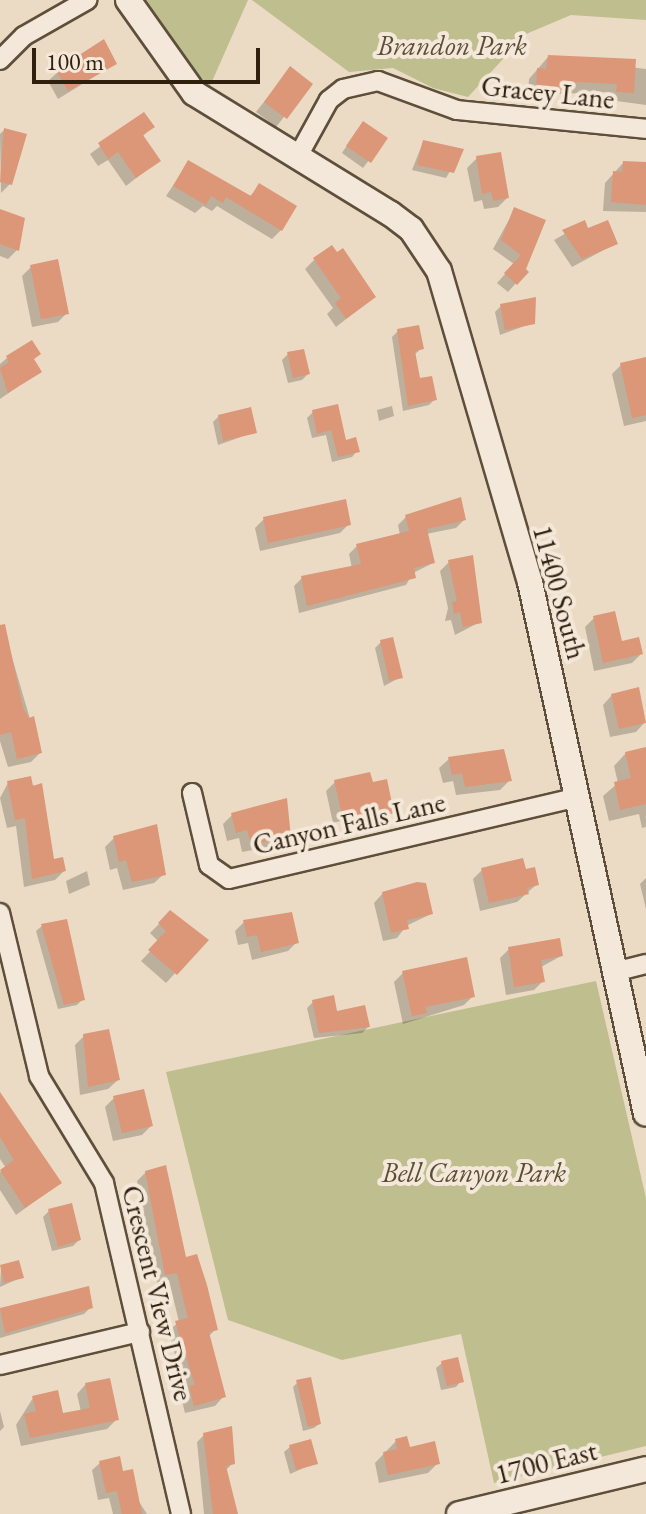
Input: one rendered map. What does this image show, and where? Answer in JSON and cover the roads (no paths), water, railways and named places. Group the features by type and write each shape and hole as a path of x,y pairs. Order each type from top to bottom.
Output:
{"street":[{"path":"0,60 24,36 87,0"},
{"name":"11400 South","path":"128,0 194,93 411,229 439,271 530,582 646,1114"},
{"name":"Gracey Lane","path":"297,158 329,100 343,89 378,81 457,110 646,129"},
{"name":"Canyon Falls Lane","path":"192,793 209,865 229,879 579,797"},
{"name":"Crescent View Drive","path":"0,913 39,1076 104,1183 181,1514"},
{"path":"614,972 646,964"},
{"path":"0,1365 140,1332"},
{"name":"1700 East","path":"459,1514 646,1469"}],"park label":[{"name":"Brandon Park","path":"452,45"},
{"name":"Bell Canyon Park","path":"474,1172"}]}
